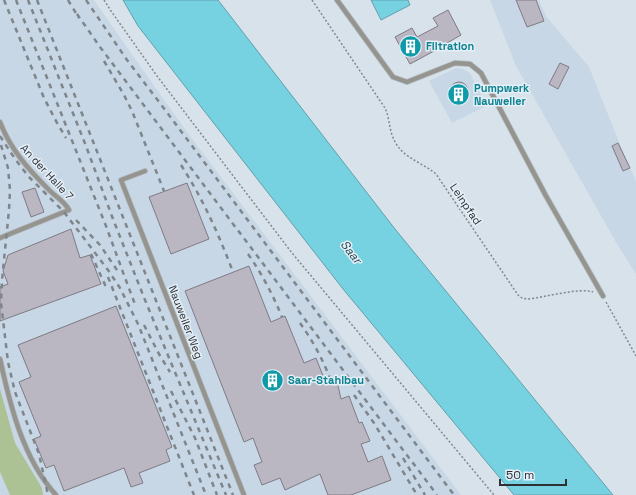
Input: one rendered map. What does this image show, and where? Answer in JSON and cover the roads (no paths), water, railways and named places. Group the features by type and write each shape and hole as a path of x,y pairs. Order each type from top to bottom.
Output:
{"lane":[{"path":"337,0 393,77 407,82 455,63 470,64 481,73 546,196 596,281 603,296"},
{"name":"An der Halle 7","path":"0,122 11,146 34,174 55,196 65,203 69,210 0,238"},
{"name":"Nauweiler Weg","path":"145,171 121,180 244,495"},
{"path":"0,359 16,422 30,455 46,485 56,495"}],"water":[{"name":"Saar","path":"123,0 218,0 395,229 613,495 514,495 343,289 138,26"},
{"path":"371,0 408,0 410,5 381,20"}],"railway":[{"path":"4,0 44,98 66,138"},
{"path":"16,0 106,226 136,307"},
{"path":"28,0 145,300 226,495"},
{"path":"37,0 233,495"},
{"path":"68,0 79,18"},
{"path":"86,0 127,60 454,495"},
{"path":"77,14 100,47 437,495"},
{"path":"104,61 132,111 164,191"},
{"path":"0,136 30,178 64,212 120,288 138,324 206,495"},
{"path":"1,145 8,168 10,190 1,303 8,362 15,392 39,454 48,495"},
{"path":"181,165 210,217 233,272"},
{"path":"76,220 100,245 119,273"},
{"path":"91,254 106,287"},
{"path":"248,254 267,285 282,317"},
{"path":"108,277 194,495"},
{"path":"300,323 317,350 330,379"},
{"path":"144,325 170,372"},
{"path":"171,391 195,438 217,495"},
{"path":"354,395 374,423 417,495"},
{"path":"403,458 425,495"}],"place":[{"name":"Filtration","path":"411,46"},
{"name":"Pumpwerk Nauweiler","path":"459,94"},
{"name":"Saar-Stahlbau","path":"272,380"}]}
